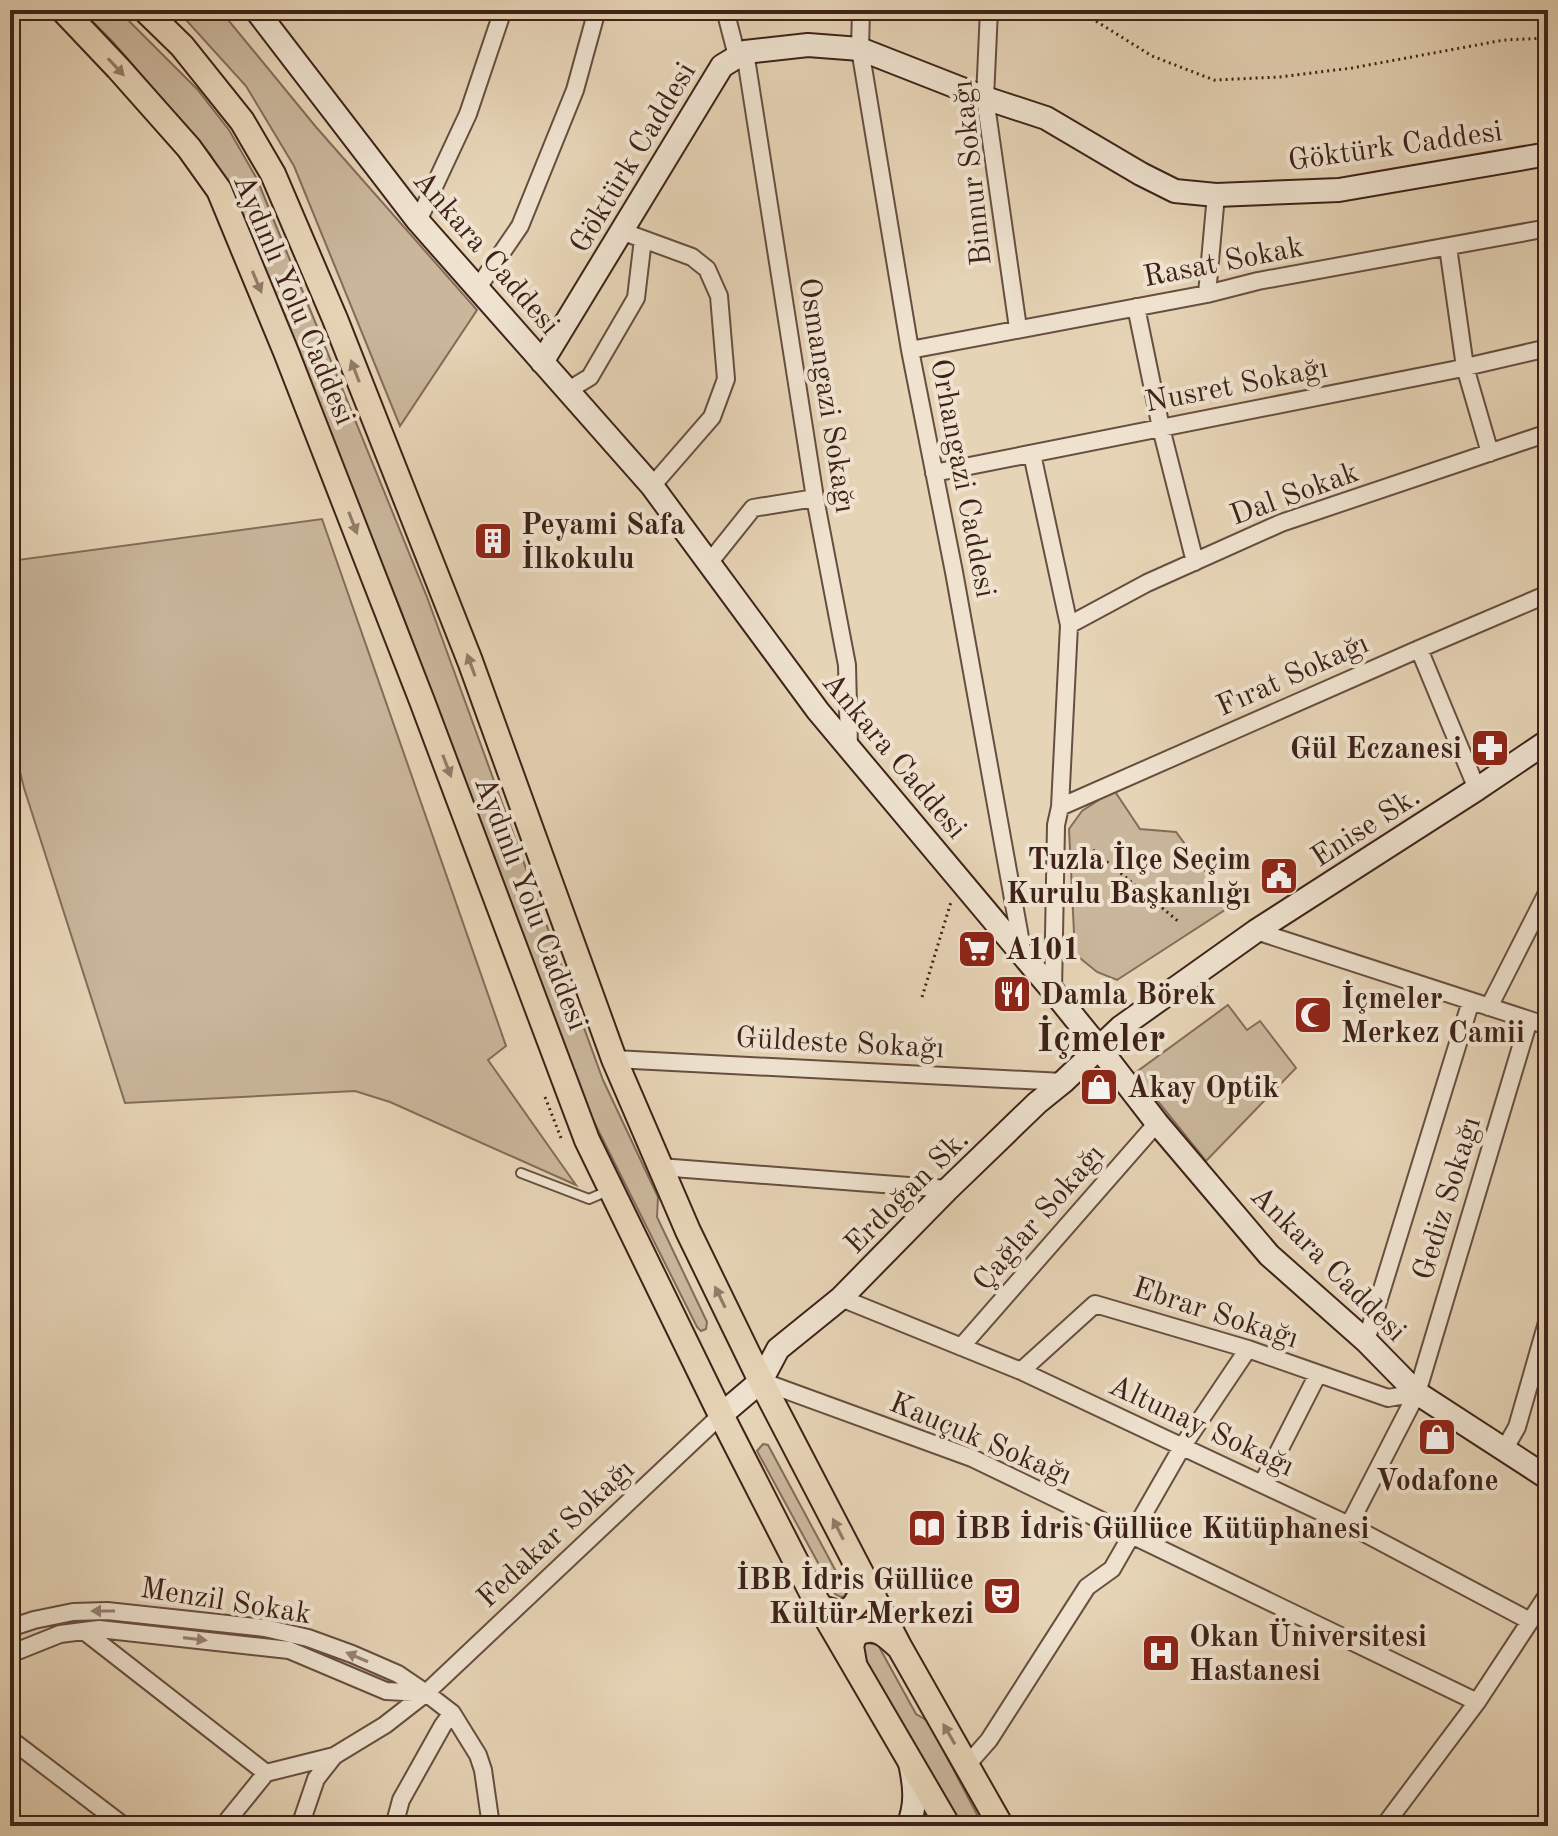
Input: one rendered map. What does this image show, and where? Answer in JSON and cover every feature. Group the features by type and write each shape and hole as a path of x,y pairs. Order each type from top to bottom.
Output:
{"main road":[{"name":"Aydınlı Yolu Caddesi","path":"63,10 189,148 219,190 286,352 422,701 587,1140 721,1415 821,1608 946,1826"},
{"name":"Aydınlı Yolu Caddesi","path":"145,10 182,46 242,121 273,174 341,334 470,661 614,1059 688,1231 761,1381 900,1648 1001,1826"},
{"path":"821,1608 842,1612 853,1607 862,1594 863,1577"},
{"path":"855,1666 851,1646 855,1634 865,1629 883,1632 900,1648"}],"street":[{"path":"418,221 468,114 503,10"},
{"path":"477,289 520,226 575,90 597,10"},
{"name":"Osmangazi Sokağı","path":"725,10 741,54 815,498 847,665 849,748"},
{"name":"Orhangazi Caddesi","path":"861,10 860,49 910,350 1023,955"},
{"name":"Binnur Sokağı","path":"989,10 985,98 1018,328"},
{"name":"Ankara Caddesi","path":"258,11 418,221 652,486 818,711 1269,1255 1366,1341 1417,1393 1548,1478"},
{"name":"Göktürk Caddesi","path":"542,362 722,66 741,54 808,45 860,49 985,98 1046,118 1175,191 1216,195 1339,190 1548,154"},
{"path":"1207,294 1216,195"},
{"name":"Rasat Sokak","path":"910,350 1207,294 1258,281 1548,228"},
{"path":"621,231 692,257 707,269 719,296 726,379 712,417 652,486"},
{"path":"567,391 590,377 636,298 643,239"},
{"path":"1448,247 1465,367 1490,453"},
{"path":"1136,307 1161,428 1195,562"},
{"name":"Nusret Sokağı","path":"934,473 1548,348"},
{"name":"Dal Sokak","path":"1069,625 1147,583 1281,523 1548,433"},
{"path":"1032,454 1069,625 1060,807 1056,825 1053,991"},
{"path":"709,563 753,508 815,498"},
{"name":"Fırat Sokağı","path":"1060,807 1548,594"},
{"path":"1419,649 1477,789"},
{"name":"Enise Sk.","path":"1099,1048 1121,1027 1256,931 1548,741"},
{"path":"1489,1007 1548,891"},
{"path":"1256,931 1548,1026"},
{"path":"1366,1341 1471,1001"},
{"name":"Gediz Sokağı","path":"1349,1525 1417,1393 1529,1020"},
{"name":"Erdoğan Sk.","path":"721,1415 761,1381 778,1349 841,1298 948,1189 1099,1048"},
{"name":"Güldeste Sokağı","path":"614,1059 1063,1082"},
{"name":"Çağlar Sokağı","path":"961,1347 1157,1123"},
{"path":"660,1167 948,1189"},
{"name":"Altunay Sokağı","path":"841,1298 1021,1371 1349,1525 1530,1621"},
{"name":"Ebrar Sokağı","path":"1021,1371 1095,1304 1248,1349 1388,1398 1417,1393"},
{"path":"1504,1450 1517,1427 1548,1319"},
{"path":"967,1765 989,1740 1087,1587 1112,1569 1182,1447 1248,1349"},
{"path":"1262,1484 1318,1374"},
{"name":"Kauçuk Sokağı","path":"761,1381 972,1458 1477,1702"},
{"name":"Fedakar Sokağı","path":"334,1756 385,1725 426,1693 721,1415"},
{"path":"1392,1823 1548,1594"},
{"name":"Menzil Sokak","path":"10,1628 73,1612 107,1611 265,1628 308,1638 352,1654 398,1674 426,1693"},
{"name":"Menzil Sokak","path":"10,1654 60,1634 99,1629 289,1650 386,1691 426,1693"},
{"path":"84,1631 266,1773"},
{"path":"426,1693 452,1713 478,1755 491,1826"},
{"path":"394,1826 401,1800 452,1713"},
{"path":"10,1739 124,1826"},
{"path":"223,1826 266,1773 334,1756"},
{"path":"300,1826 316,1779 334,1756"},
{"path":"908,1826 915,1806 915,1786 909,1758"},
{"path":"917,1826 933,1822 946,1826"}],"lane":[{"path":"521,1173 589,1199 611,1190"}],"path":[{"path":"1082,10 1152,56 1214,80 1280,77 1352,68 1504,40 1548,38"},
{"path":"1093,850 1179,922"},
{"path":"922,997 959,878"},
{"path":"545,1097 561,1138"}],"shaded area":[{"path":"81,10 118,10 197,89 229,130 257,179 427,597 603,1080 658,1197 657,1217 707,1322 706,1329 701,1331 697,1327 591,1116 400,608 231,192 210,154 113,42"},
{"path":"177,10 220,10 316,127 477,310 400,426 294,166 246,86"},
{"path":"322,519 506,1046 488,1060 576,1185 390,1102 355,1091 125,1103 24,788 10,732 10,561"},
{"path":"1114,790 1140,829 1176,832 1231,906 1117,980 1097,972 1075,954 1069,829 1082,811"},
{"path":"1228,1005 1247,1030 1260,1021 1296,1068 1206,1161 1135,1073"},
{"path":"763,1444 768,1445 846,1590 845,1596 835,1594 757,1451"},
{"path":"867,1643 878,1645 916,1714 928,1721 983,1826 958,1826 857,1649"}],"place":[{"name":"Peyami Safa İlkokulu","path":"493,541"},
{"name":"Gül Eczanesi","path":"1490,748"},
{"name":"Tuzla İlçe Seçim Kurulu Başkanlığı","path":"1279,876"},
{"name":"A101","path":"977,949"},
{"name":"Damla Börek","path":"1012,994"},
{"name":"İçmeler Merkez Camii","path":"1313,1015"},
{"name":"Akay Optik","path":"1099,1087"},
{"name":"Vodafone","path":"1437,1437"},
{"name":"İBB İdris Güllüce Kütüphanesi","path":"927,1528"},
{"name":"İBB İdris Güllüce Kültür Merkezi","path":"1002,1596"},
{"name":"Okan Üniversitesi Hastanesi","path":"1161,1653"}],"district":[{"name":"İçmeler","path":"1101,1038"}]}
